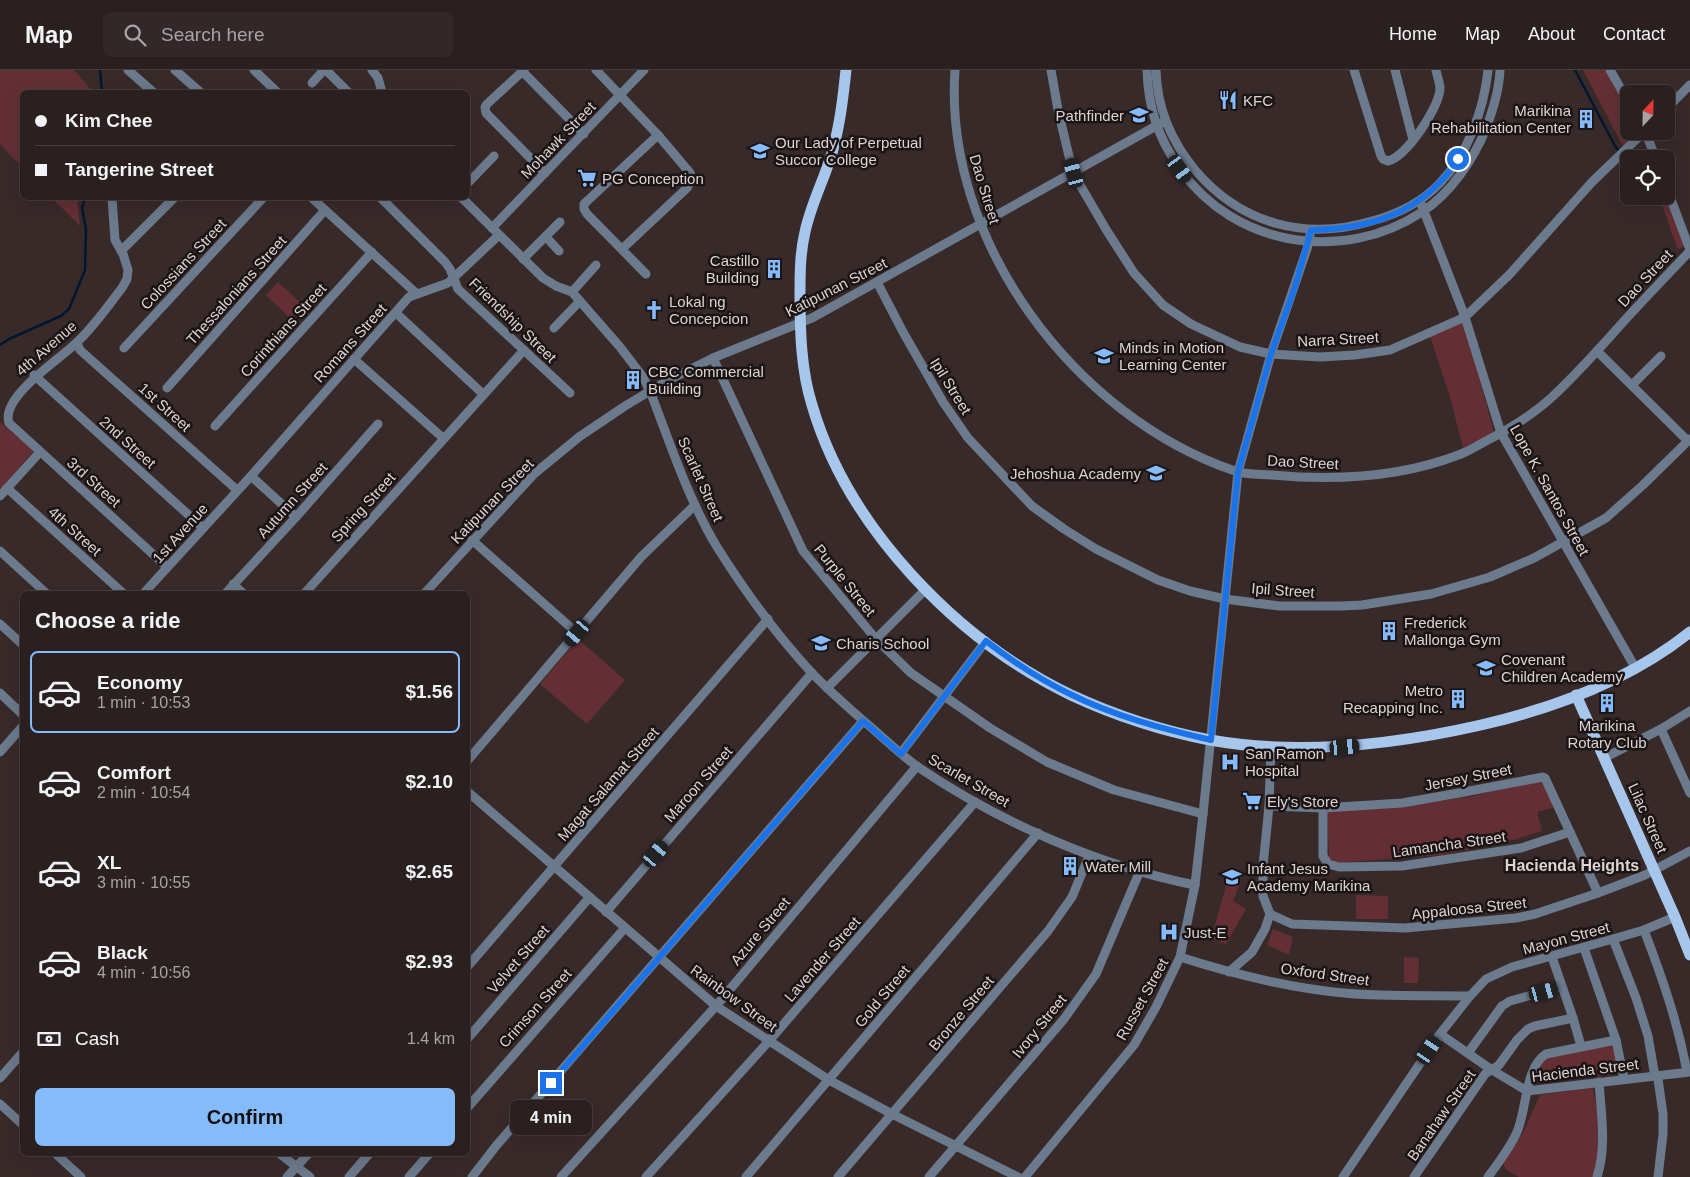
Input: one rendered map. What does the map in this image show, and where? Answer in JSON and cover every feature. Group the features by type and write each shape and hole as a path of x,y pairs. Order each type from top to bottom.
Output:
{"main road":[{"path":"846,70 841,112 832,154 812,207 803,243 800,270 800,323 808,390 814,414 850,492 874,530 901,563 925,590 946,609 986,641 1038,677 1082,700 1139,720 1211,740 1271,746 1345,747 1422,737 1521,715 1576,695 1636,669 1658,656 1690,632"},
{"name":"Lilac Street","path":"1576,695 1676,916 1690,955"}],"street":[{"path":"128,70 150,90"},
{"path":"175,70 198,90"},
{"path":"254,70 275,90"},
{"path":"312,83 325,70 346,90"},
{"path":"372,70 378,78 381,90"},
{"path":"596,70 658,136 690,173 692,179 687,188 622,249"},
{"name":"Mohawk Street","path":"496,231 545,173 644,70"},
{"name":"Dao Street","path":"955,70 954,103 958,150 980,224 1008,278 1040,329 1092,384 1124,412 1190,453 1238,472 1342,479 1377,476 1462,454 1501,433 1528,416 1551,398 1690,251"},
{"name":"Narra Street","path":"1051,70 1055,95 1074,173 1107,231 1134,273 1163,305 1191,324 1240,347 1271,354 1355,355 1390,350 1464,317 1510,274 1592,182 1636,140"},
{"path":"1147,70 1149,96 1156,126 1165,146 1188,179 1203,196 1218,209 1238,221 1290,240 1308,242 1345,240 1371,235 1400,224 1424,211 1451,185 1473,156 1497,96 1500,70"},
{"path":"1156,70 1156,84 1165,121 1189,162 1222,196 1240,209 1267,221 1311,230 1340,229 1396,213 1420,201 1440,183 1458,159 1475,123 1485,94 1488,70"},
{"path":"1354,70 1381,156 1388,161 1394,159 1413,140 1428,120 1440,90 1436,70"},
{"path":"1396,70 1413,140"},
{"path":"1610,70 1620,87"},
{"path":"545,173 486,113 487,104 523,71 584,134"},
{"path":"1675,100 1690,85"},
{"path":"1485,94 1497,96"},
{"name":"Katipunan Street","path":"427,591 472,540 544,465 594,426 650,391 713,358 800,323 877,282 1165,121"},
{"path":"646,274 587,214 584,204 658,136"},
{"path":"470,181 494,156"},
{"name":"4th Avenue","path":"5,416 6,408 13,397 34,375 77,343 124,286 128,270 115,240 112,200"},
{"path":"121,251 172,200"},
{"name":"Colossians Street","path":"124,348 261,200"},
{"path":"314,200 417,294"},
{"name":"Friendship Street","path":"383,200 445,262 458,289 570,393"},
{"path":"464,200 543,278 556,286 572,292 596,265"},
{"name":"Lope K. Santos Street","path":"1420,201 1464,317 1501,433 1636,669"},
{"path":"1673,205 1690,251"},
{"name":"Thessalonians Street","path":"167,388 325,210"},
{"path":"523,259 560,222"},
{"name":"Russet Street","path":"1025,1177 1134,1045 1156,1007 1180,957 1195,885 1238,472 1271,354 1311,230"},
{"name":"Romans Street","path":"237,490 409,297 454,279 496,231"},
{"path":"546,237 559,251"},
{"name":"Corinthians Street","path":"215,426 372,252"},
{"name":"Ipil Street","path":"877,282 943,402 968,438 1032,506 1096,549 1158,580 1190,591 1225,599 1279,606 1341,606 1407,599 1490,577 1534,558 1606,518 1689,440"},
{"name":"Scarlet Street","path":"572,292 620,347 643,377 695,505 717,546 789,647 827,688 901,754 975,802 1089,856 1140,873 1195,885"},
{"path":"554,328 580,301"},
{"path":"396,313 483,394"},
{"name":"1st Street","path":"77,343 80,350 237,490"},
{"name":"Spring Street","path":"307,591 524,350"},
{"path":"1597,351 1689,440"},
{"path":"1632,385 1661,356"},
{"name":"Purple Street","path":"713,358 803,551 875,638 912,673 990,728 1047,762 1114,790 1203,814"},
{"path":"354,359 443,438"},
{"name":"2nd Street","path":"34,375 203,528"},
{"name":"3rd Street","path":"5,416 9,423 40,452 167,567"},
{"name":"Autumn Street","path":"227,591 378,424"},
{"path":"0,496 40,452"},
{"path":"251,476 296,517"},
{"name":"4th Street","path":"7,488 121,591"},
{"name":"1st Avenue","path":"146,591 237,490"},
{"path":"470,758 641,557 695,505"},
{"path":"472,540 577,633"},
{"path":"0,551 44,591"},
{"path":"233,584 241,591"},
{"path":"827,688 925,590"},
{"name":"Magat Salamat Street","path":"470,964 768,619"},
{"path":"0,624 20,642"},
{"path":"901,754 986,641"},
{"name":"Maroon Street","path":"606,912 812,673"},
{"path":"0,693 20,712"},
{"path":"1604,758 1662,729 1690,712"},
{"path":"472,1177 496,1146 863,721"},
{"path":"0,752 20,729"},
{"path":"1662,729 1689,787"},
{"path":"1230,972 1252,952 1265,929 1270,914 1263,896 1263,866 1269,806 1271,746"},
{"name":"Azure Street","path":"561,1177 716,1006 917,766"},
{"name":"Jersey Street","path":"1269,806 1323,808 1402,803 1458,794 1541,776 1545,778 1598,893"},
{"name":"Rainbow Street","path":"470,794 624,929 716,1006 829,1080 1018,1177"},
{"name":"Lavender Street","path":"646,1177 769,1041 975,802"},
{"name":"Lamancha Street","path":"1323,808 1323,856 1328,864 1339,866 1402,866 1475,856 1521,848 1570,832"},
{"name":"Gold Street","path":"746,1177 1038,833"},
{"name":"Appaloosa Street","path":"1270,914 1292,924 1405,928 1516,918 1536,914 1598,893 1655,870 1690,851"},
{"name":"Bronze Street","path":"838,1177 1048,931 1072,897 1089,856"},
{"name":"Ivory Street","path":"929,1177 1064,1019 1096,974 1140,873"},
{"name":"Velvet Street","path":"470,1036 590,898"},
{"name":"Mayon Street","path":"1343,1177 1466,996 1486,979 1500,971 1644,930 1676,916"},
{"name":"Crimson Street","path":"470,1105 624,929"},
{"path":"1644,930 1663,979 1680,1034 1688,1072"},
{"path":"1613,939 1639,1007 1648,1036 1654,1071 1658,1079 1663,1128 1658,1177"},
{"path":"1584,948 1616,1040 1624,1079"},
{"name":"Oxford Street","path":"1180,957 1230,972 1344,993 1466,996"},
{"path":"1552,957 1581,1046"},
{"path":"1468,1053 1502,1006 1510,1001 1561,987"},
{"name":"Banahaw Street","path":"1414,1177 1485,1074 1499,1065 1517,1040 1528,1029 1573,1018"},
{"name":"Hacienda Street","path":"1440,1034 1492,1070 1527,1091 1688,1072"},
{"path":"1501,1177 1490,1175 1517,1132 1525,1110 1527,1091 1534,1069 1542,1057 1546,1054 1616,1040"},
{"path":"0,1078 20,1055"},
{"path":"1596,1177 1601,1164 1603,1134 1599,1082"},
{"path":"0,1104 20,1120"},
{"path":"58,1156 81,1177"},
{"path":"282,1156 310,1177"},
{"path":"287,1177 306,1156"},
{"path":"349,1177 366,1156"},
{"path":"409,1177 427,1156"}],"shaded area":[{"path":"0,70 74,70 91,90 20,90 20,165 0,144"},
{"path":"1583,70 1605,70 1620,95 1620,140 1630,140 1623,146"},
{"path":"54,200 77,200 80,226"},
{"path":"1662,205 1668,205 1684,246 1678,250"},
{"path":"278,282 304,306 291,319 266,295"},
{"path":"1463,320 1494,432 1463,448 1450,397 1430,336"},
{"path":"0,422 33,452 0,489"},
{"path":"578,639 625,680 587,724 540,684"},
{"path":"1541,779 1556,807 1537,812 1542,831 1503,843 1440,855 1336,863 1329,859 1327,811 1406,806 1474,796"},
{"path":"1227,882 1239,886 1233,901 1246,909 1226,944 1211,939"},
{"path":"1356,895 1388,896 1388,919 1356,919"},
{"path":"1273,929 1293,937 1289,955 1267,945"},
{"path":"1404,957 1419,958 1418,983 1404,983"},
{"path":"1614,1044 1619,1068 1615,1075 1535,1081 1542,1064 1549,1055"},
{"path":"1593,1088 1599,1122 1600,1143 1593,1177 1519,1177 1506,1170 1503,1163 1522,1135 1540,1095"}],"waterway":[{"path":"100,70 102,90"},
{"path":"1575,70 1619,151"},
{"path":"0,345 9,339 61,316 69,309 85,270 86,229 82,208 84,200"}],"place":[{"name":"KFC","path":"1228,100"},
{"name":"Pathfinder","path":"1139,115"},
{"name":"Marikina Rehabilitation Center","path":"1586,119"},
{"name":"Our Lady of Perpetual Succor College","path":"760,151"},
{"name":"PG Conception","path":"587,178"},
{"name":"Castillo Building","path":"774,269"},
{"name":"Lokal ng Concepcion","path":"654,310"},
{"name":"Minds in Motion Learning Center","path":"1104,356"},
{"name":"CBC Commercial Building","path":"633,380"},
{"name":"Jehoshua Academy","path":"1156,473"},
{"name":"Frederick Mallonga Gym","path":"1389,631"},
{"name":"Charis School","path":"821,643"},
{"name":"Covenant Children Academy","path":"1486,668"},
{"name":"Metro Recapping Inc.","path":"1458,699"},
{"name":"Marikina Rotary Club","path":"1607,703"},
{"name":"San Ramon Hospital","path":"1230,762"},
{"name":"Ely's Store","path":"1252,801"},
{"name":"Water Mill","path":"1070,866"},
{"name":"Infant Jesus Academy Marikina","path":"1232,877"},
{"name":"Just-E","path":"1169,932"}],"district":[{"name":"Hacienda Heights","path":"1572,865"}],"route":[{"path":"551,1083 863,721 901,754 986,641 1038,677 1082,700 1139,720 1211,740 1238,472 1271,354 1295,287 1311,230 1340,229 1359,225 1408,208 1420,201 1440,183 1458,159"}]}
